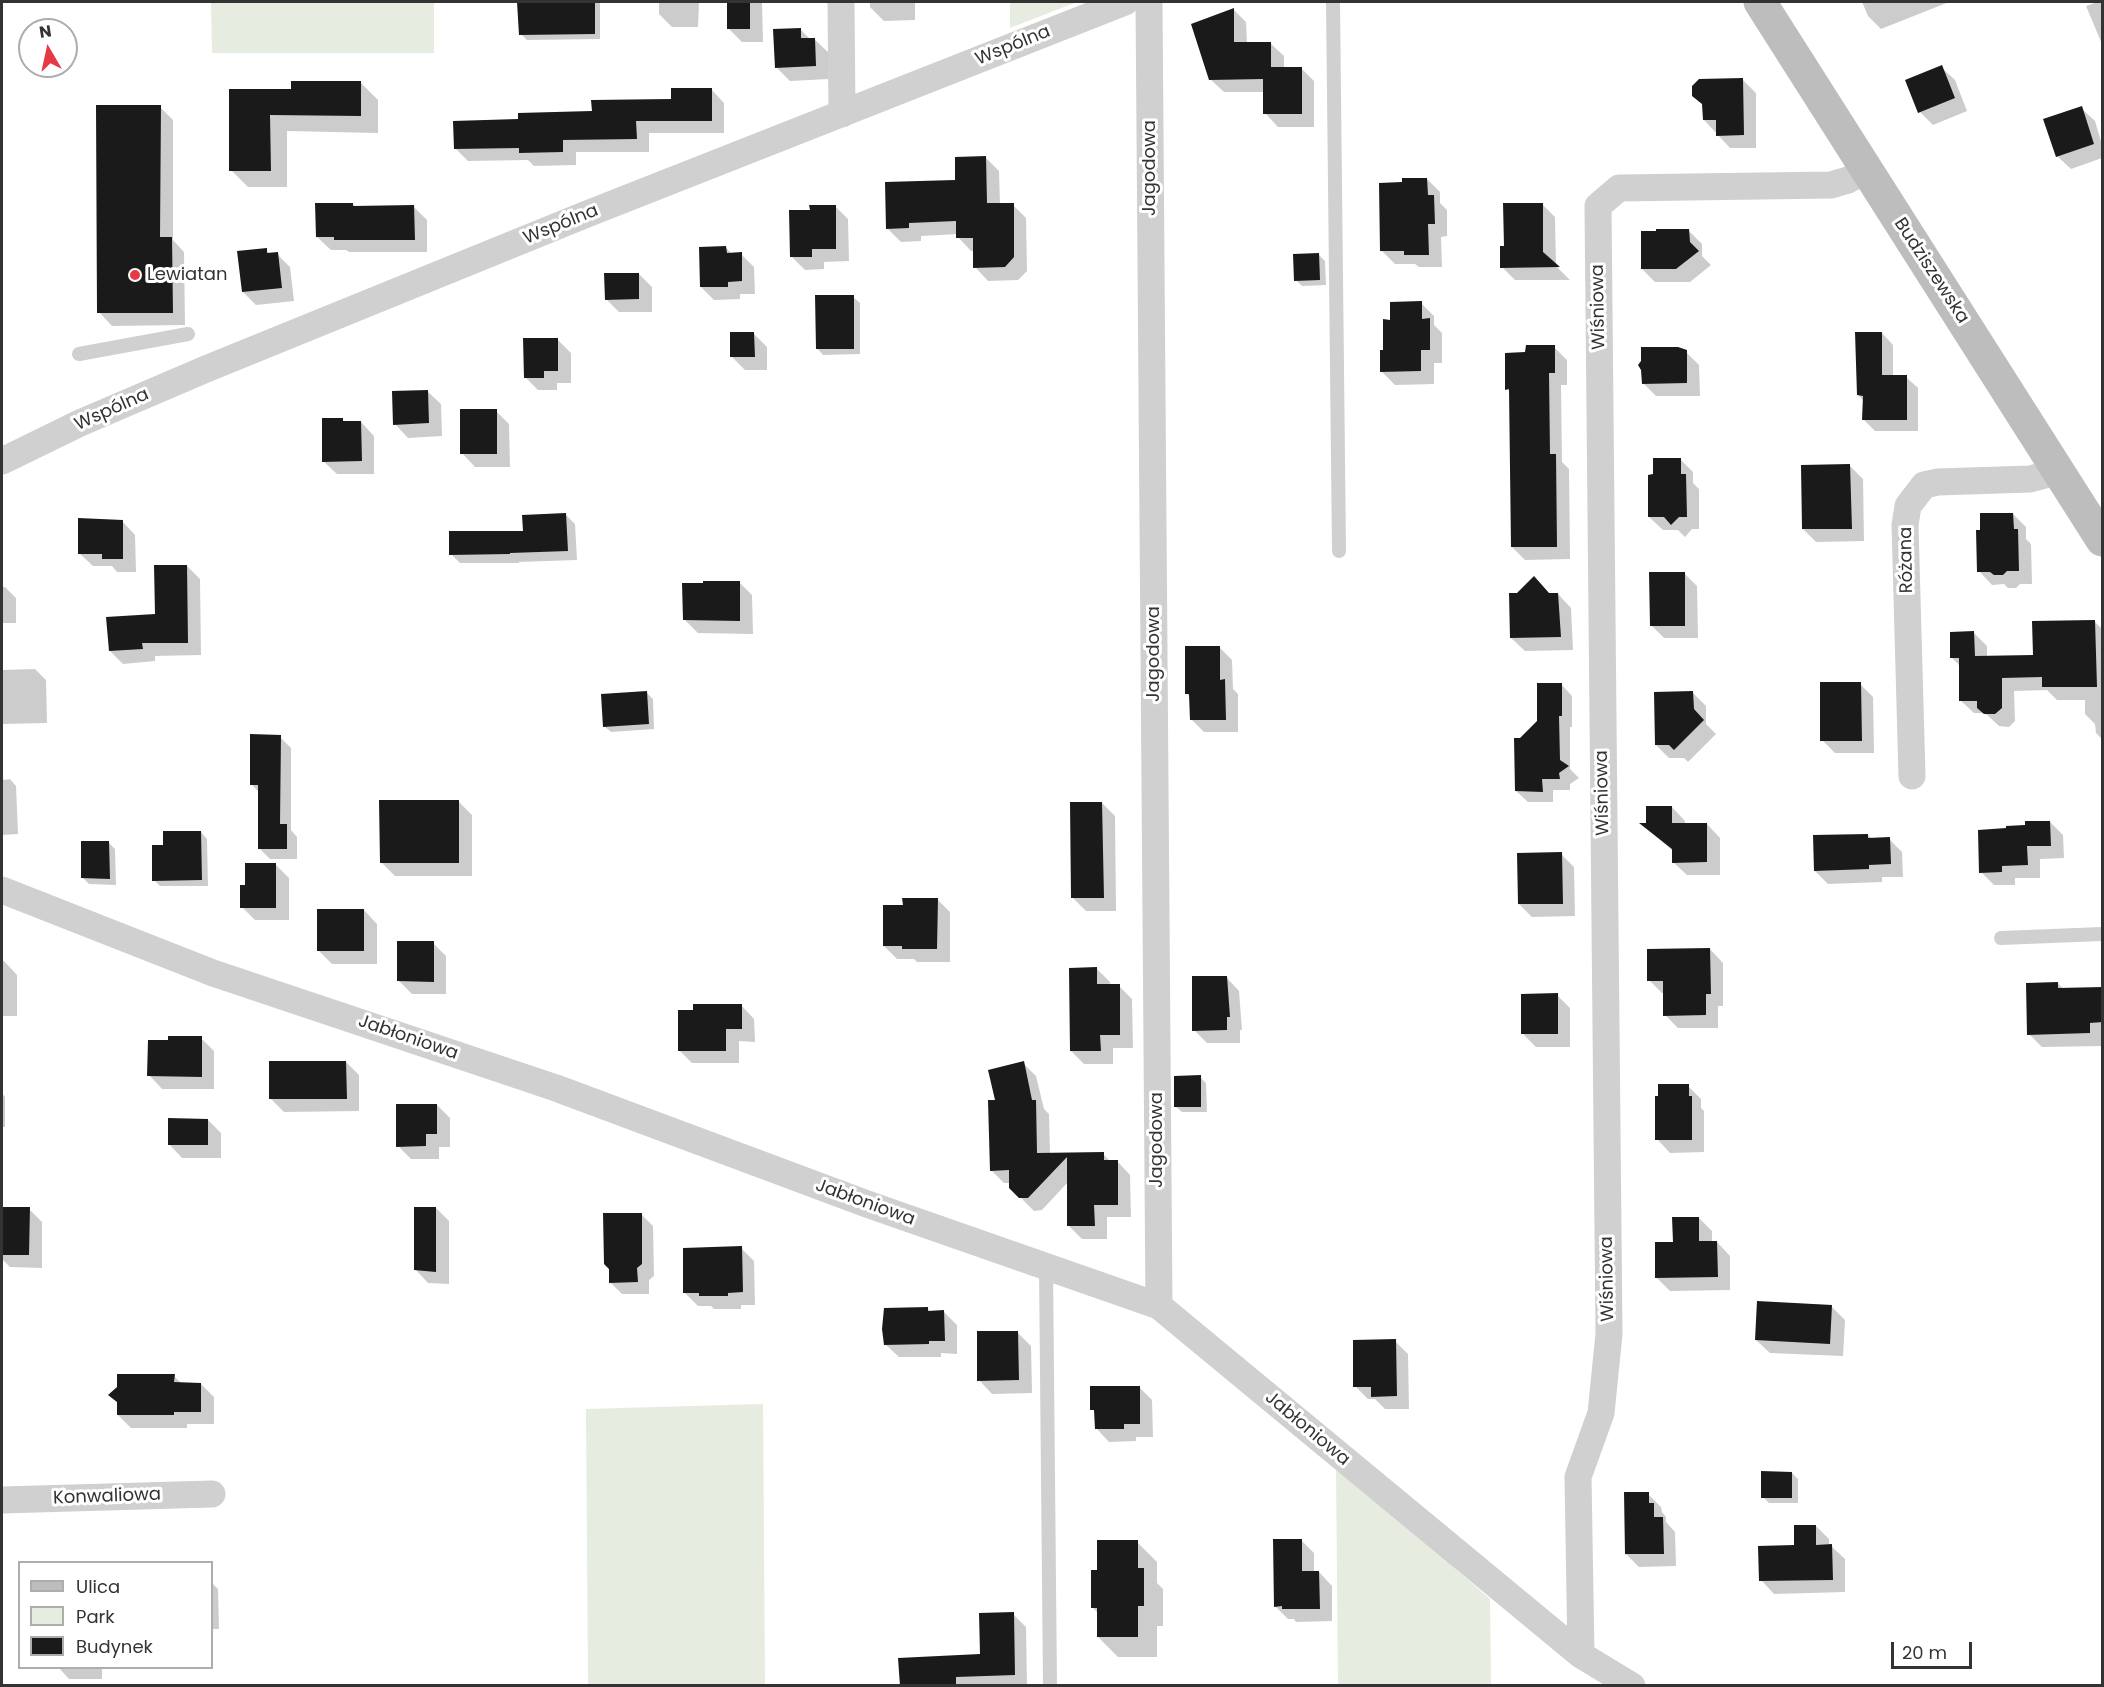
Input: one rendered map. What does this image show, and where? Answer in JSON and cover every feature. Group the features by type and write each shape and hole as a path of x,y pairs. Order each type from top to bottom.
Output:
{"street":[{"path":"841,2 842,114"},
{"name":"Wspólna","path":"2,461 80,423 206,369 587,214 1125,2"},
{"name":"Jagodowa","path":"1149,2 1158,1306"},
{"name":"Budziszewska","path":"1760,2 2103,540"},
{"name":"Wiśniowa","path":"1581,1655 1578,1477 1600,1413 1609,1334 1598,206 1619,188 1831,184 1848,180 1866,170"},
{"name":"Różana","path":"1912,776 1905,525 1908,506 1924,485 1938,482 2030,479 2058,470"},
{"name":"Jabłoniowa","path":"2,890 213,973 556,1088 867,1204 1158,1306 1581,1655 1632,1686"},
{"name":"Konwaliowa","path":"2,1500 212,1494"}],"lane":[{"path":"1333,2 1339,551"},
{"path":"79,354 188,334"},
{"path":"2001,938 2103,934"},
{"path":"1046,1267 1050,1686"}],"green space":[{"path":"211,2 434,2 434,53 212,53"},
{"path":"1010,2 1077,2 1010,28"},
{"path":"763,1404 765,1685 588,1685 586,1409"},
{"path":"1336,1465 1490,1599 1491,1685 1338,1685"}],"building":[{"path":"517,2 595,2 595,34 519,35"},
{"path":"727,2 750,2 750,29 727,29"},
{"path":"1234,8 1234,42 1271,42 1271,67 1302,67 1302,114 1263,114 1263,79 1209,80 1191,24"},
{"path":"801,28 801,38 815,38 816,66 775,68 773,29"},
{"path":"1942,65 1955,98 1918,113 1905,80"},
{"path":"1743,78 1744,135 1716,136 1716,120 1703,120 1702,104 1692,96 1692,86 1699,79"},
{"path":"291,81 361,81 361,116 270,115 271,171 229,171 229,89 291,89"},
{"path":"671,88 712,88 712,121 636,121 637,139 563,140 563,152 519,153 519,148 454,149 453,121 518,119 518,113 592,111 591,100 671,99"},
{"path":"96,105 161,105 160,237 172,237 173,313 97,313"},
{"path":"2082,106 2094,144 2056,157 2043,119"},
{"path":"986,156 987,203 1014,203 1014,257 1005,267 973,268 973,238 956,238 956,221 909,223 909,228 886,229 885,182 955,180 955,157"},
{"path":"1402,178 1427,178 1428,195 1434,195 1435,224 1428,224 1429,255 1404,255 1404,251 1380,251 1379,183 1402,182"},
{"path":"315,203 353,203 353,206 414,205 415,240 334,240 334,237 316,237"},
{"path":"1503,203 1543,203 1543,252 1560,267 1500,268 1500,246 1504,246"},
{"path":"809,205 836,205 836,249 812,249 812,257 790,257 789,210 810,210"},
{"path":"1656,229 1689,229 1690,242 1699,251 1676,269 1641,269 1641,231 1656,231"},
{"path":"726,246 727,253 742,252 742,281 728,282 728,287 700,287 699,247"},
{"path":"267,248 267,253 278,252 282,288 242,292 237,251"},
{"path":"1319,253 1320,280 1294,281 1293,254"},
{"path":"604,273 639,273 639,299 605,300"},
{"path":"815,295 854,295 854,349 816,349"},
{"path":"1422,301 1422,319 1430,318 1430,350 1421,350 1421,371 1380,372 1383,319 1390,320 1390,302"},
{"path":"730,332 754,332 755,357 730,357"},
{"path":"1855,332 1882,332 1882,375 1907,375 1907,420 1862,420 1863,396 1857,395"},
{"path":"523,338 558,338 558,371 544,371 544,378 524,378"},
{"path":"1526,345 1555,345 1555,373 1549,373 1550,454 1556,454 1557,547 1511,547 1509,389 1505,390 1505,353 1525,352"},
{"path":"1641,347 1678,347 1687,350 1687,383 1642,384 1641,370 1638,365 1641,361"},
{"path":"428,390 429,423 393,425 392,391"},
{"path":"460,409 497,409 497,454 460,454"},
{"path":"322,418 361,421 362,461 322,462"},
{"path":"1653,458 1681,458 1681,474 1686,474 1687,517 1679,517 1671,525 1664,517 1648,517 1648,475 1653,474"},
{"path":"1850,464 1852,529 1802,529 1801,465"},
{"path":"566,513 568,551 449,555 449,531 523,531 522,515"},
{"path":"1980,513 2013,513 2014,529 2018,529 2019,571 2007,571 2003,575 1977,572 1976,530 1980,530"},
{"path":"78,518 123,520 123,559 102,559 102,554 78,554"},
{"path":"154,565 187,565 188,643 142,643 143,649 109,651 106,617 155,614"},
{"path":"1649,572 1685,572 1685,626 1650,626"},
{"path":"1534,576 1549,593 1558,593 1561,637 1510,638 1509,593 1517,593"},
{"path":"703,581 740,581 740,621 683,620 682,583 703,583"},
{"path":"2095,620 2097,687 2042,687 2042,677 2002,678 2002,708 1995,714 1984,714 1977,708 1977,701 1959,701 1959,658 1950,658 1950,632 1974,631 1975,656 2033,655 2032,621"},
{"path":"1185,646 1220,646 1220,680 1225,679 1226,720 1190,720 1189,694 1185,694"},
{"path":"1820,682 1861,682 1862,741 1820,741"},
{"path":"1537,683 1562,683 1562,716 1559,716 1560,760 1569,766 1559,773 1560,779 1542,779 1543,792 1515,791 1514,738 1520,738 1537,721"},
{"path":"647,691 649,724 603,727 601,694"},
{"path":"1693,691 1694,709 1704,720 1674,750 1669,745 1655,745 1654,692"},
{"path":"250,734 281,735 280,824 287,824 287,849 258,849 258,785 250,785"},
{"path":"379,800 459,800 459,863 380,863"},
{"path":"1070,802 1102,802 1104,898 1071,898"},
{"path":"1646,806 1672,806 1672,823 1707,823 1707,862 1672,863 1672,849 1639,823 1646,823"},
{"path":"2025,821 2050,821 2051,846 2027,846 2028,865 2002,866 2002,872 1979,873 1978,830 2025,825"},
{"path":"163,831 201,831 202,880 152,881 152,845 163,845"},
{"path":"1868,834 1868,838 1890,837 1891,864 1869,865 1869,869 1814,871 1813,835"},
{"path":"81,841 109,841 110,879 81,878"},
{"path":"1562,852 1563,904 1518,904 1517,853"},
{"path":"245,863 276,863 276,908 240,908 240,885 245,885"},
{"path":"902,898 938,898 937,949 902,949 902,946 883,946 883,905 903,905"},
{"path":"317,909 364,909 364,951 317,951"},
{"path":"397,941 434,941 434,982 397,981"},
{"path":"1710,948 1711,994 1706,994 1706,1015 1663,1016 1663,981 1647,981 1647,949"},
{"path":"1097,967 1097,984 1120,984 1120,1035 1100,1035 1101,1051 1070,1051 1069,968"},
{"path":"1192,976 1227,976 1230,1017 1227,1017 1227,1030 1192,1031"},
{"path":"2058,982 2058,988 2103,987 2103,1022 2090,1023 2090,1033 2027,1035 2026,983"},
{"path":"1558,993 1558,1034 1521,1034 1521,994"},
{"path":"693,1004 742,1004 742,1029 726,1029 726,1051 678,1051 678,1010 693,1010"},
{"path":"168,1036 202,1036 202,1077 147,1076 148,1040 168,1040"},
{"path":"269,1061 346,1061 347,1099 269,1099"},
{"path":"1024,1061 1032,1100 1036,1100 1037,1153 1104,1152 1104,1160 1118,1160 1118,1205 1094,1205 1095,1226 1067,1226 1067,1157 1028,1198 1019,1198 1009,1188 1009,1170 990,1171 988,1100 995,1100 988,1070"},
{"path":"1201,1075 1201,1107 1174,1107 1174,1076"},
{"path":"1658,1084 1689,1084 1689,1096 1692,1096 1692,1140 1655,1140 1655,1096 1658,1096"},
{"path":"396,1104 437,1104 437,1134 426,1134 426,1146 396,1147"},
{"path":"168,1118 208,1119 208,1145 168,1145"},
{"path":"2,1207 30,1207 29,1255 2,1255"},
{"path":"414,1207 436,1207 436,1272 414,1270"},
{"path":"603,1213 642,1213 642,1264 637,1268 638,1282 609,1283 609,1269 604,1264"},
{"path":"1672,1217 1699,1217 1699,1241 1717,1241 1718,1277 1655,1278 1655,1242 1673,1242"},
{"path":"742,1246 743,1292 728,1293 728,1296 699,1296 699,1293 683,1293 683,1248"},
{"path":"1757,1301 1832,1305 1830,1344 1755,1340"},
{"path":"928,1307 928,1311 944,1310 945,1341 929,1341 929,1344 884,1345 882,1329 884,1308"},
{"path":"977,1331 1018,1331 1019,1380 977,1381"},
{"path":"1396,1339 1397,1396 1371,1397 1371,1387 1353,1387 1353,1340"},
{"path":"117,1374 175,1374 174,1382 201,1383 201,1412 174,1412 174,1415 117,1415 117,1402 108,1395 117,1387"},
{"path":"1090,1386 1140,1386 1140,1424 1124,1424 1124,1429 1095,1429 1094,1410 1090,1410"},
{"path":"1761,1471 1792,1472 1792,1498 1761,1498"},
{"path":"1624,1492 1649,1492 1649,1503 1654,1503 1654,1517 1663,1517 1664,1554 1625,1554"},
{"path":"1794,1525 1816,1525 1816,1545 1832,1544 1833,1580 1759,1581 1758,1546 1794,1545"},
{"path":"1273,1539 1302,1539 1302,1571 1319,1571 1320,1609 1274,1607"},
{"path":"1097,1540 1138,1540 1138,1568 1144,1568 1144,1606 1138,1606 1138,1637 1097,1637 1097,1608 1091,1608 1091,1570 1097,1570"},
{"path":"1014,1612 1015,1675 956,1677 956,1686 900,1686 898,1658 980,1654 979,1613"}],"place":[{"name":"Lewiatan","path":"135,275"}]}
